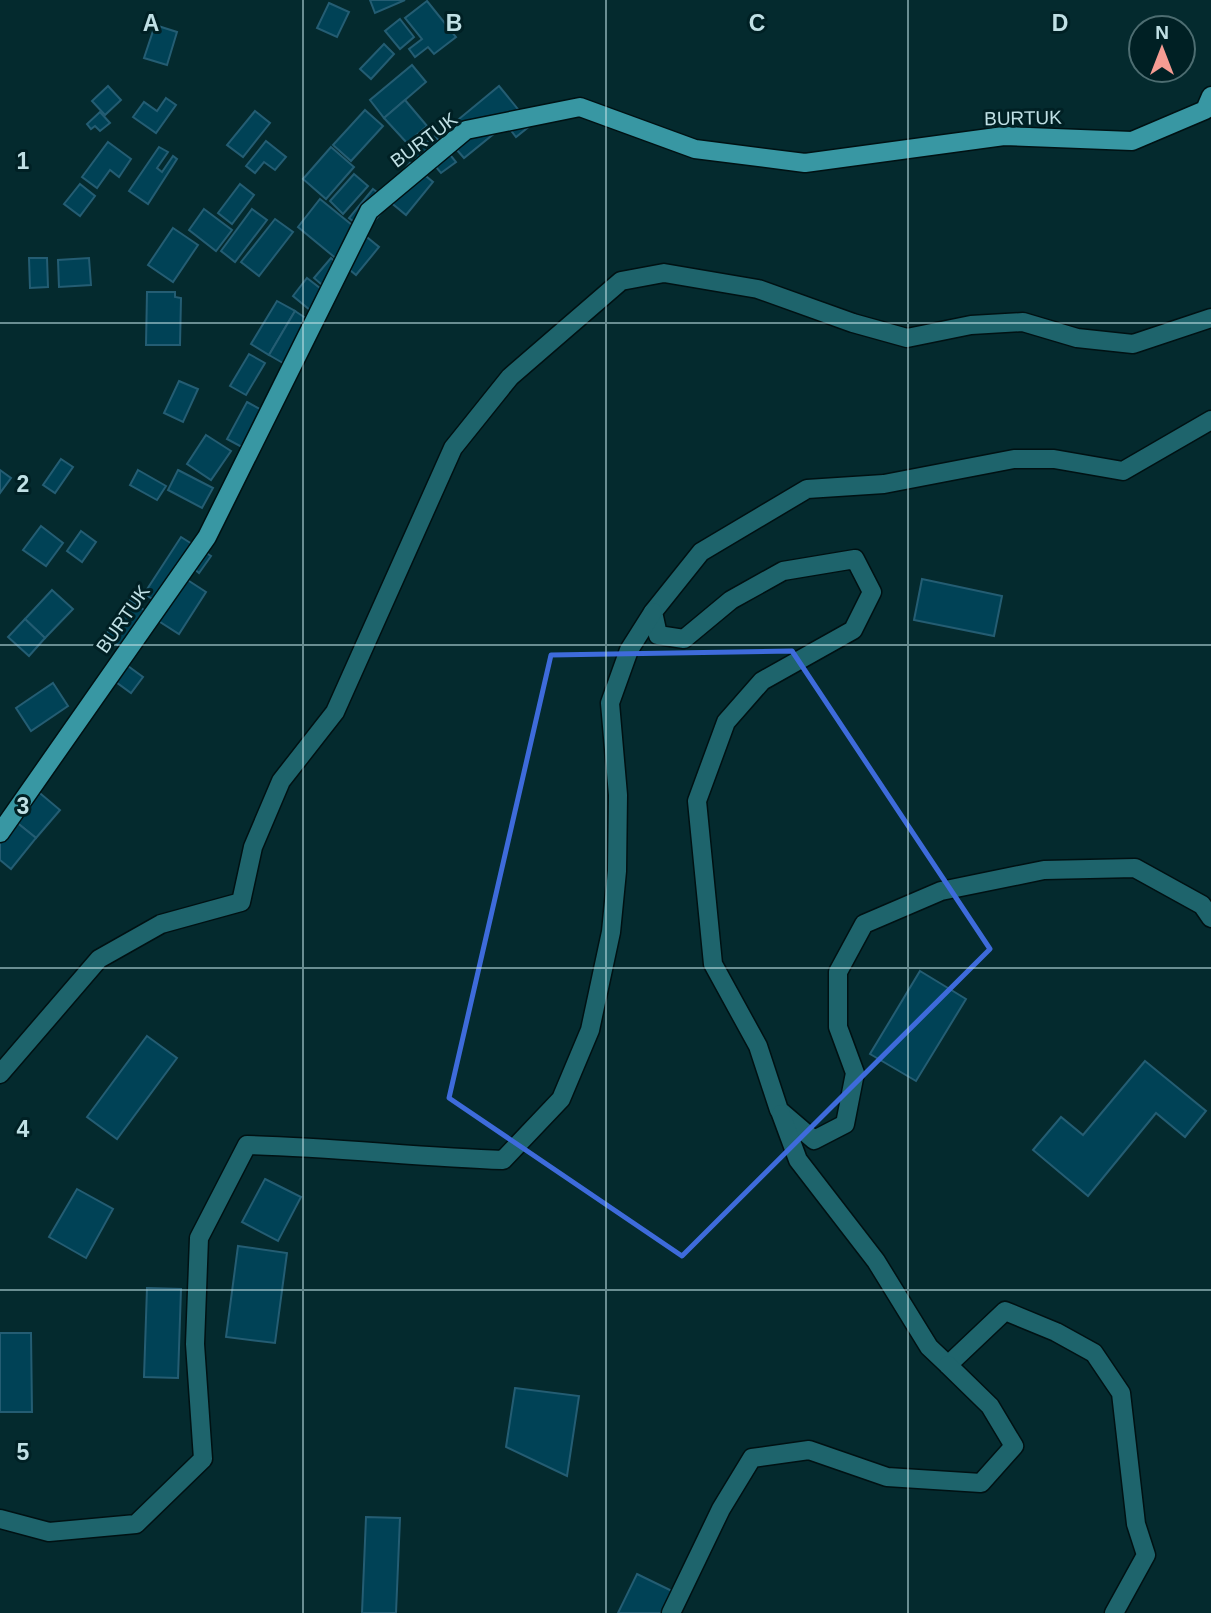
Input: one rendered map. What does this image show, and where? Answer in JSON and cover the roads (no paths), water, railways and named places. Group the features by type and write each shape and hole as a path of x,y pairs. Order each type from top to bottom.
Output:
{"main road":[{"name":"BURTUK","path":"0,833 207,537 369,211 466,130 580,107 695,149 805,163 1004,136 1132,142 1205,110 1211,96"}],"street":[{"path":"0,1074 99,959 161,924 241,902 253,847 281,780 335,712 453,448 510,377 621,281 664,273 758,289 853,324 907,338 971,325 1023,322 1077,338 1133,344 1211,318"},
{"path":"0,1519 49,1532 136,1524 203,1459 195,1344 199,1238 247,1145 335,1147 429,1157 503,1160 561,1099 590,1030 611,932 617,871 618,795 610,702 629,650 653,612 701,552 807,489 884,484 1013,459 1054,459 1123,471 1211,420"},
{"path":"653,612 658,635 684,639 731,600 783,571 855,559 872,592 853,631 762,681 726,722 697,801 713,964 758,1045 798,1160 876,1261 929,1348 990,1406 1013,1446 981,1483 887,1477 809,1450 752,1458 722,1508 671,1613"},
{"path":"779,1110 814,1140 845,1124 855,1073 838,1027 838,972 864,924 954,889 1044,870 1135,868 1202,905 1211,918"},
{"path":"947,1365 1005,1311 1056,1332 1094,1353 1121,1393 1136,1524 1146,1555 1114,1613"}]}
